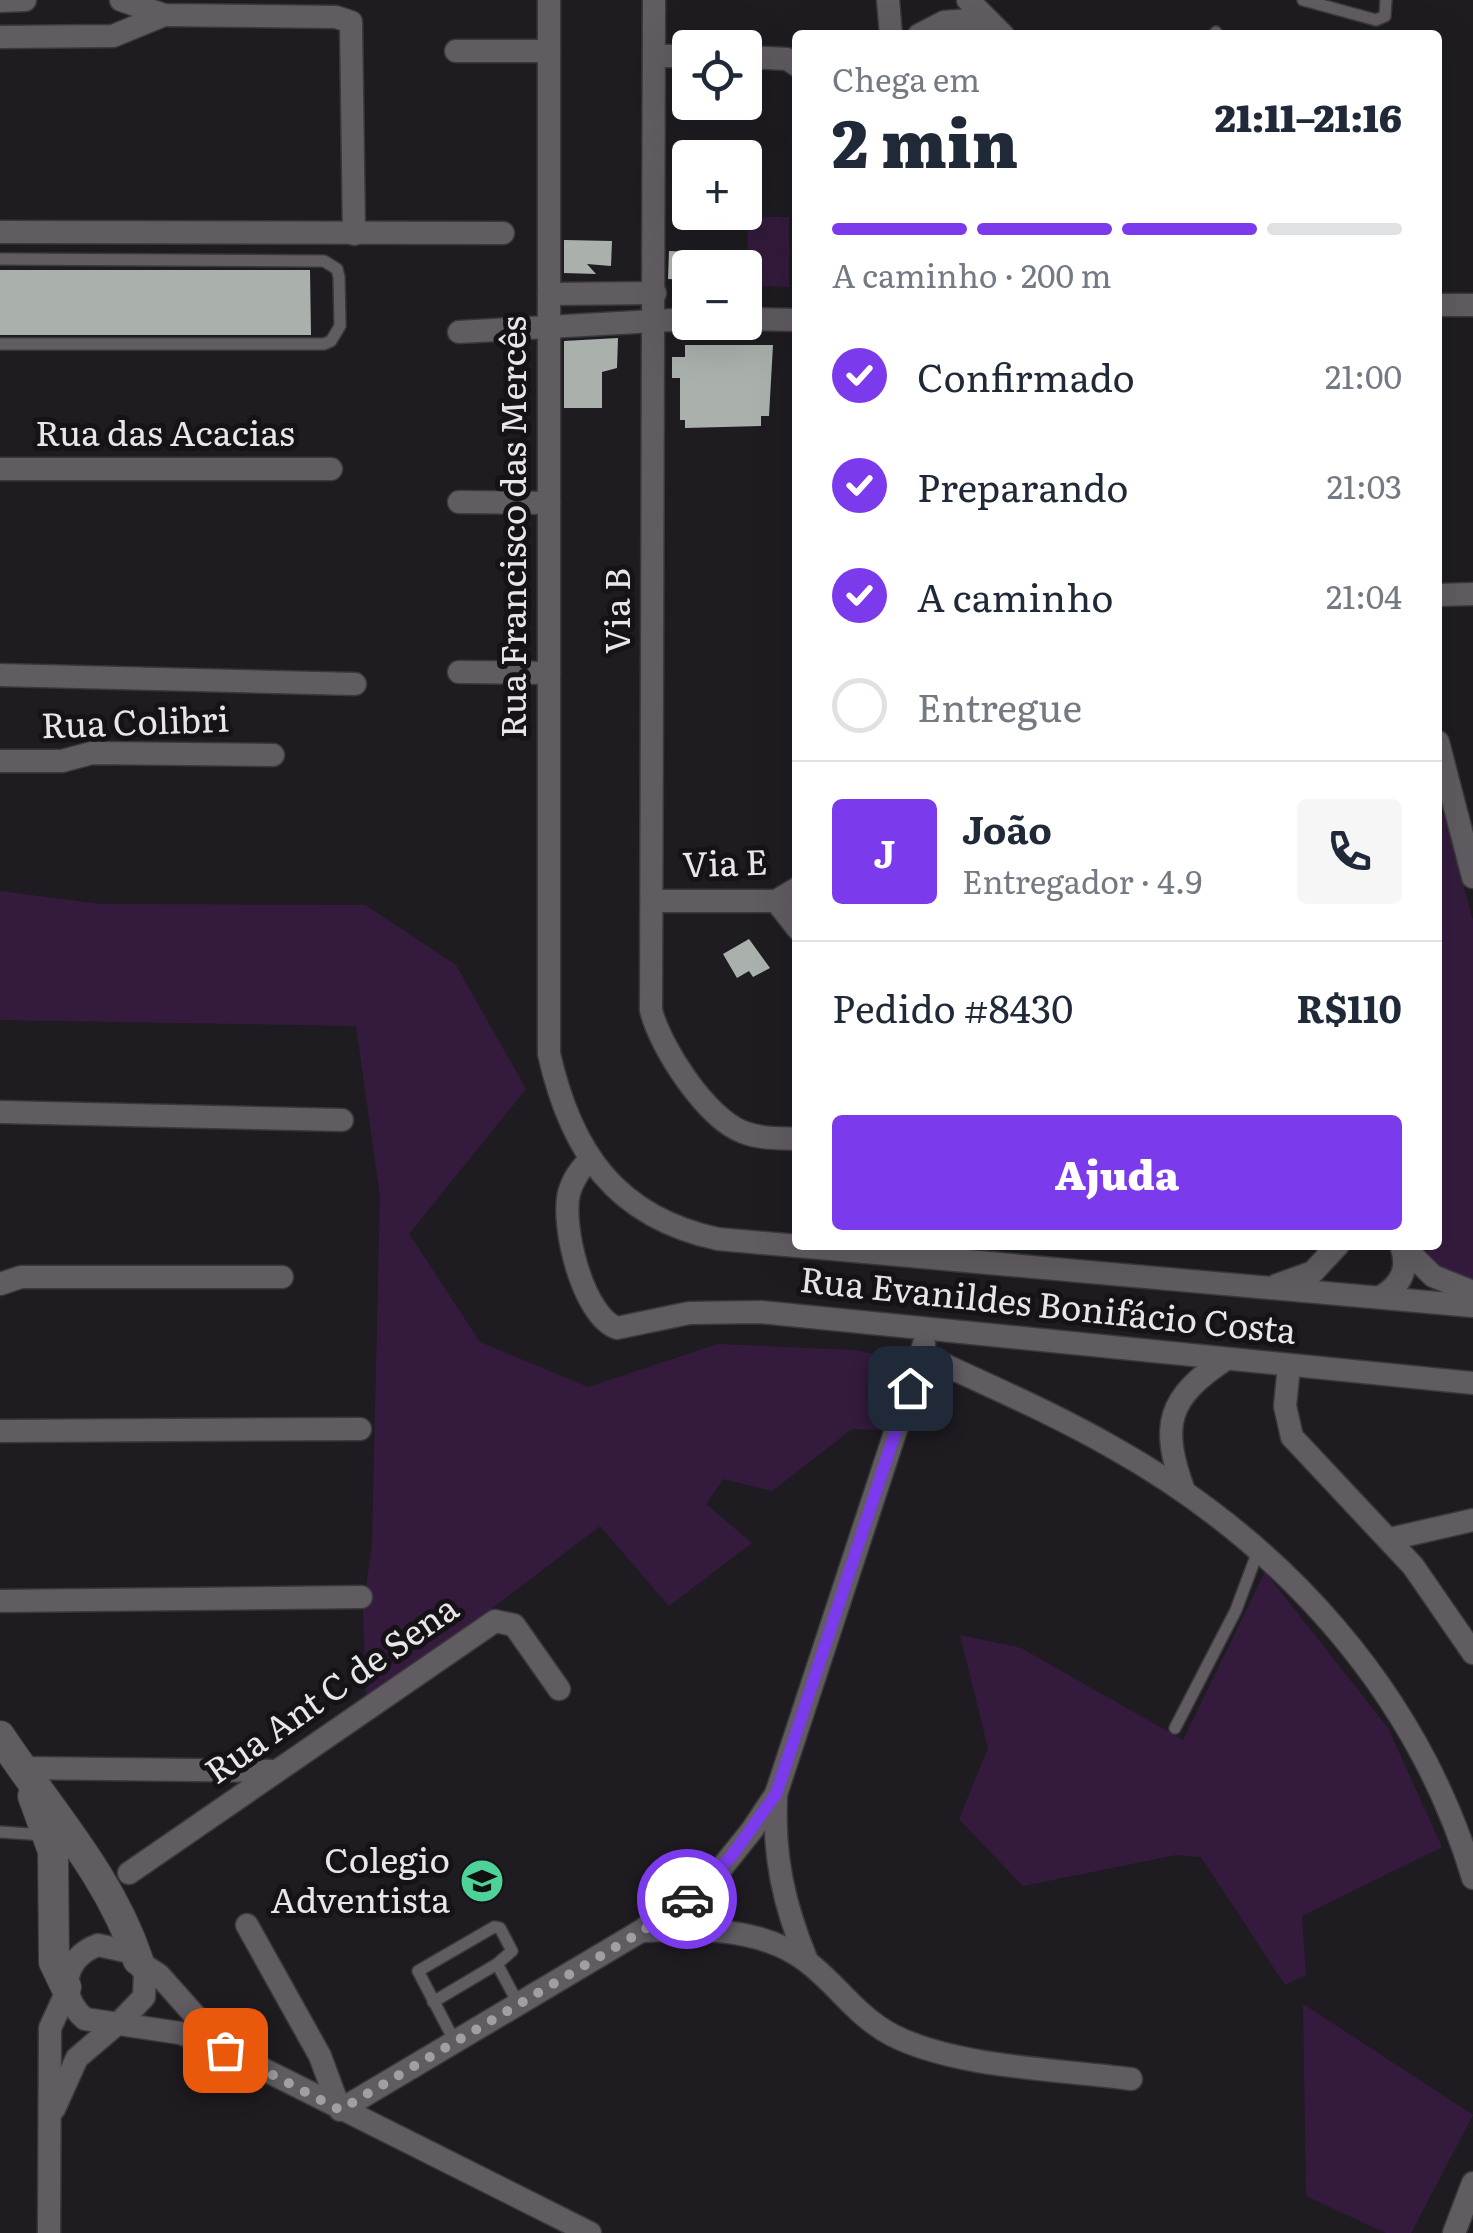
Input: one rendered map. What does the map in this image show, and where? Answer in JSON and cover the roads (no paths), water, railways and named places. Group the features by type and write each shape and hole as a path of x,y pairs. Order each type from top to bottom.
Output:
{"street":[{"path":"0,1 25,0"},
{"path":"121,0 164,16 336,17 351,22 354,234"},
{"name":"Rua Francisco das Mercês","path":"549,0 549,1054 566,1114 589,1160 636,1206 666,1223 718,1238 792,1245"},
{"name":"Via B","path":"654,0 652,1010 667,1051 730,1126 758,1137 792,1140"},
{"path":"888,0 891,30"},
{"path":"968,0 997,30"},
{"path":"0,38 113,36 164,16"},
{"path":"929,30 944,22 984,19"},
{"path":"456,50 549,50"},
{"path":"654,56 672,56"},
{"path":"762,58 792,62"},
{"path":"0,232 503,233"},
{"path":"549,294 654,293"},
{"path":"1442,305 1473,305"},
{"path":"762,319 792,320"},
{"path":"459,332 672,320"},
{"name":"Rua das Acacias","path":"0,469 330,469"},
{"path":"459,502 550,503"},
{"path":"1442,594 1473,594"},
{"path":"459,672 549,672"},
{"path":"0,676 356,684"},
{"name":"Rua Colibri","path":"0,761 62,760 92,753 272,754"},
{"path":"1442,757 1473,877"},
{"path":"1473,814 1473,835"},
{"name":"Via E","path":"652,902 776,902 792,892"},
{"path":"776,902 792,922"},
{"path":"0,1112 342,1120"},
{"name":"Rua Evanildes Bonifácio Costa","path":"589,1160 576,1176 568,1197 568,1232 595,1313 617,1328 659,1316 719,1311 1473,1383"},
{"name":"Rua Francisco das Mercês","path":"850,1250 1473,1306"},
{"path":"1382,1296 1395,1288 1404,1274 1402,1250"},
{"path":"1406,1250 1433,1276 1473,1292"},
{"path":"1269,1288 1313,1272 1335,1251"},
{"path":"1335,1251 1334,1280 1350,1296"},
{"path":"0,1284 21,1277 282,1277"},
{"path":"807,1961 782,1894 776,1860 776,1794 929,1329"},
{"path":"921,1354 1064,1421 1184,1491 1258,1551 1334,1626 1396,1704 1445,1792 1473,1878"},
{"path":"1184,1491 1169,1438 1173,1410 1184,1391 1226,1359"},
{"path":"1289,1366 1285,1406 1292,1437 1390,1539 1473,1652"},
{"path":"0,1431 360,1430"},
{"path":"1390,1539 1473,1520"},
{"path":"0,1601 361,1597"},
{"name":"Rua Ant C de Sena","path":"129,1873 495,1621 514,1625 559,1689"},
{"path":"0,1736 82,1848 126,1927 145,1973 144,1997 67,2073 51,2122"},
{"path":"21,1768 276,1771"},
{"path":"21,1768 48,1836 54,1878 54,1962 85,2019 180,2033 225,2050 590,2233"},
{"path":"340,2110 641,1932 716,1875 776,1794"},
{"path":"247,1925 320,2056 340,2110"},
{"path":"641,1932 684,1928 751,1936 807,1961 861,2016 893,2035 928,2048 1131,2079"},
{"path":"49,2233 50,2028 78,1956 98,1945 120,1947 159,1975 225,2050"},
{"path":"50,2183 61,2233"},
{"path":"1458,2231 1473,2184"}],"lane":[{"path":"1303,0 1376,20 1385,16 1386,0"},
{"path":"0,259 324,261 337,269 340,293 340,326 331,342 324,344 0,344"},
{"path":"1175,1728 1236,1610 1258,1551"},
{"path":"0,1832 48,1836 82,1848"},
{"path":"433,2002 513,1954 498,1926 422,1967 418,1977 455,2042"},
{"path":"498,1964 519,2005"}],"place":[{"name":"Colegio Adventista","path":"482,1881"}]}
